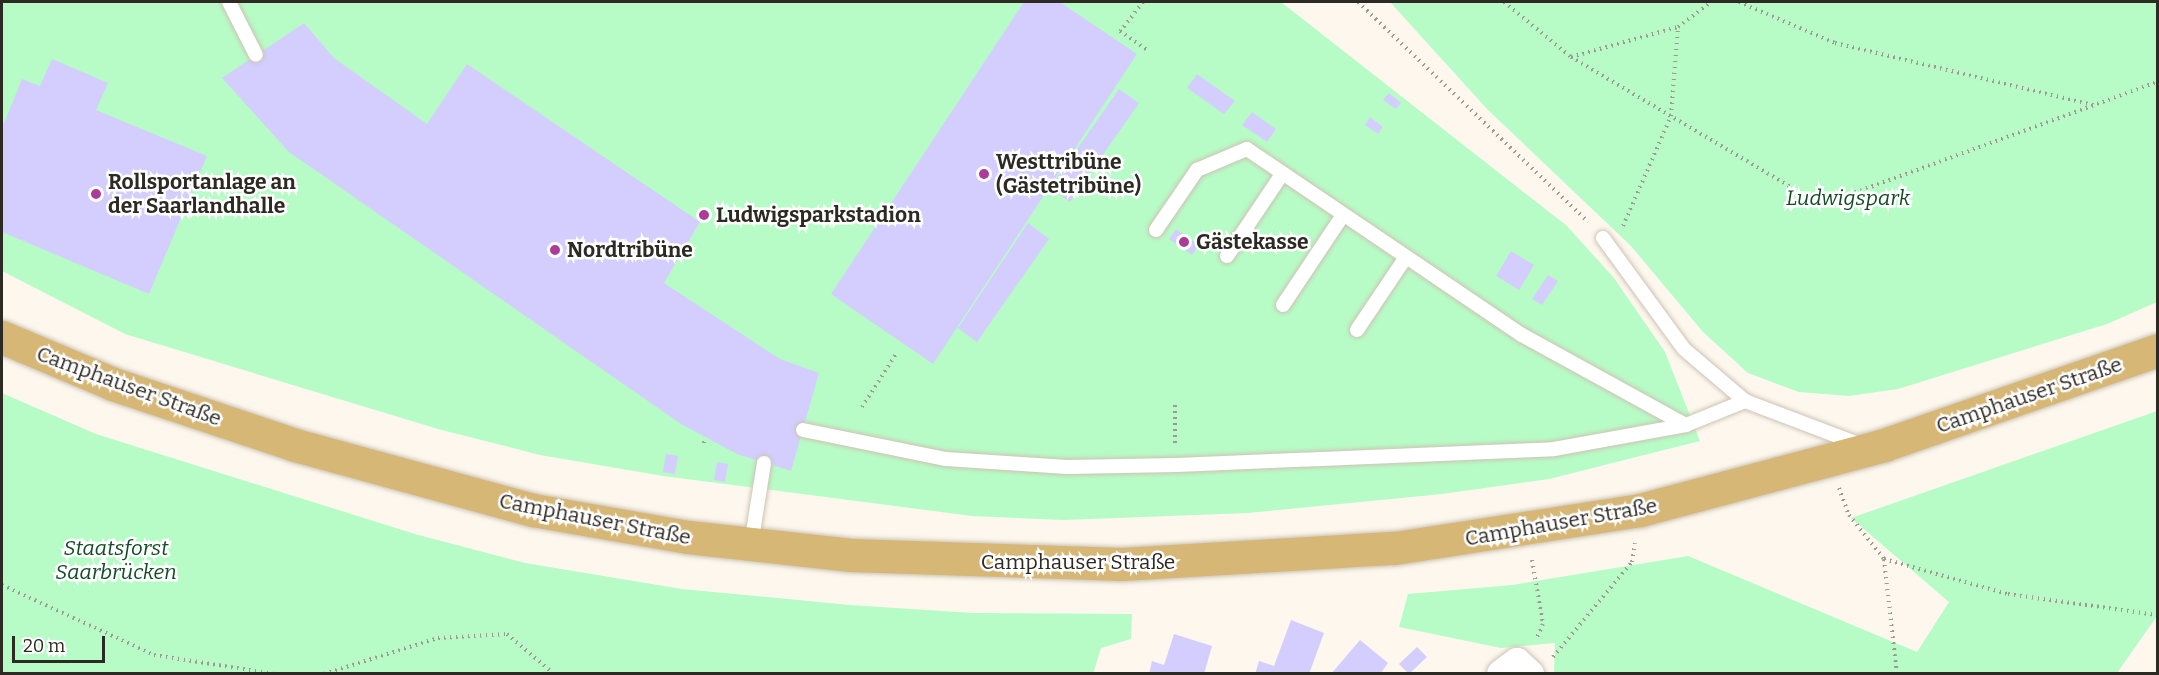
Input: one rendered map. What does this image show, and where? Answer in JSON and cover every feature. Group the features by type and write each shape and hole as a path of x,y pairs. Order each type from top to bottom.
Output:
{"main road":[{"name":"Camphauser Straße","path":"2,337 113,384 428,484 533,510 751,545 976,563 1122,564 1395,548 1527,531 1640,510 1871,449 2157,350"}],"lane":[{"path":"229,2 256,55"},
{"path":"1156,230 1197,170 1247,149 1522,335 1686,425"},
{"path":"1227,256 1282,174"},
{"path":"1283,305 1343,215"},
{"path":"1603,238 1684,349 1745,401 1871,449"},
{"path":"1358,330 1406,257"},
{"path":"802,430 946,459 1067,468 1554,449 1686,425 1745,401"},
{"path":"751,545 764,463"}],"path":[{"path":"1143,2 1120,31 1147,50"},
{"path":"1358,2 1603,238"},
{"path":"1504,2 1571,57 1821,205 2157,82"},
{"path":"1571,57 1677,27 1711,2"},
{"path":"1739,2 1835,43 2096,105"},
{"path":"1612,252 1671,116 1677,27"},
{"path":"862,407 896,354"},
{"path":"1175,402 1175,446"},
{"path":"704,443 705,437"},
{"path":"1519,671 1546,667 1632,562 1640,510"},
{"path":"1849,515 1884,559 1897,674"},
{"path":"1519,671 1543,624 1527,531"},
{"path":"1884,559 2008,594 2157,615"},
{"path":"2,585 154,655 275,674"},
{"path":"324,674 438,638 507,634 554,674"}],"green space":[{"path":"2,2 1281,2 1567,226 1614,278 1665,352 1700,441 1549,479 1442,494 1248,513 1064,520 972,516 663,476 540,455 438,429 125,334 2,271"},
{"name":"Ludwigspark","path":"1390,2 2157,2 2157,302 2107,324 1898,389 1849,396 1799,392 1748,373 1703,332 1631,246 1487,109"},
{"name":"Staatsforst Saarbrücken","path":"2,393 96,434 415,534 525,563 682,589 850,605 973,613 1132,614 1131,639 1101,648 1093,674 2,673"},
{"path":"2157,411 2157,616 2117,673 1554,673 1555,643 1501,648 1399,627 1408,594 1512,585 1688,556 1917,652 1949,602 1851,518"}],"building":[{"name":"Westtribüne (Gästetribüne)","path":"1024,2 1060,2 1137,54 933,364 831,294"},
{"name":"Nordtribüne","path":"304,23 334,58 427,124 467,64 700,222 664,283 780,359 819,373 791,471 737,454 681,424 289,152 222,78"},
{"name":"Rollsportanlage an der Saarlandhalle","path":"52,59 108,83 96,110 207,156 149,294 2,232 2,128 22,79 40,86"},
{"path":"1197,74 1235,101 1224,114 1187,88"},
{"path":"1119,89 1139,103 1070,202 1050,188"},
{"path":"1389,93 1401,103 1396,109 1383,100"},
{"path":"1252,112 1276,129 1267,142 1242,125"},
{"path":"1370,117 1383,127 1378,134 1365,125"},
{"path":"1028,223 1049,239 977,342 958,328"},
{"name":"Gästekasse","path":"1176,229 1199,245 1192,255 1169,239"},
{"path":"1511,251 1534,265 1519,290 1496,276"},
{"path":"1548,275 1558,281 1542,305 1532,299"},
{"path":"666,454 678,456 675,474 663,472"},
{"path":"717,462 728,464 725,482 714,480"},
{"path":"1291,620 1324,633 1309,674 1255,674 1259,661 1274,666"},
{"path":"1174,634 1212,646 1204,674 1149,674 1152,661 1164,665"},
{"path":"1360,640 1388,663 1380,674 1331,674"},
{"path":"1417,647 1427,657 1409,674 1399,664"}],"place":[{"name":"Westtribüne (Gästetribüne)","path":"984,174"},
{"name":"Rollsportanlage an der Saarlandhalle","path":"96,194"},
{"name":"Ludwigsparkstadion","path":"704,215"},
{"name":"Gästekasse","path":"1184,242"},
{"name":"Nordtribüne","path":"555,250"}]}
